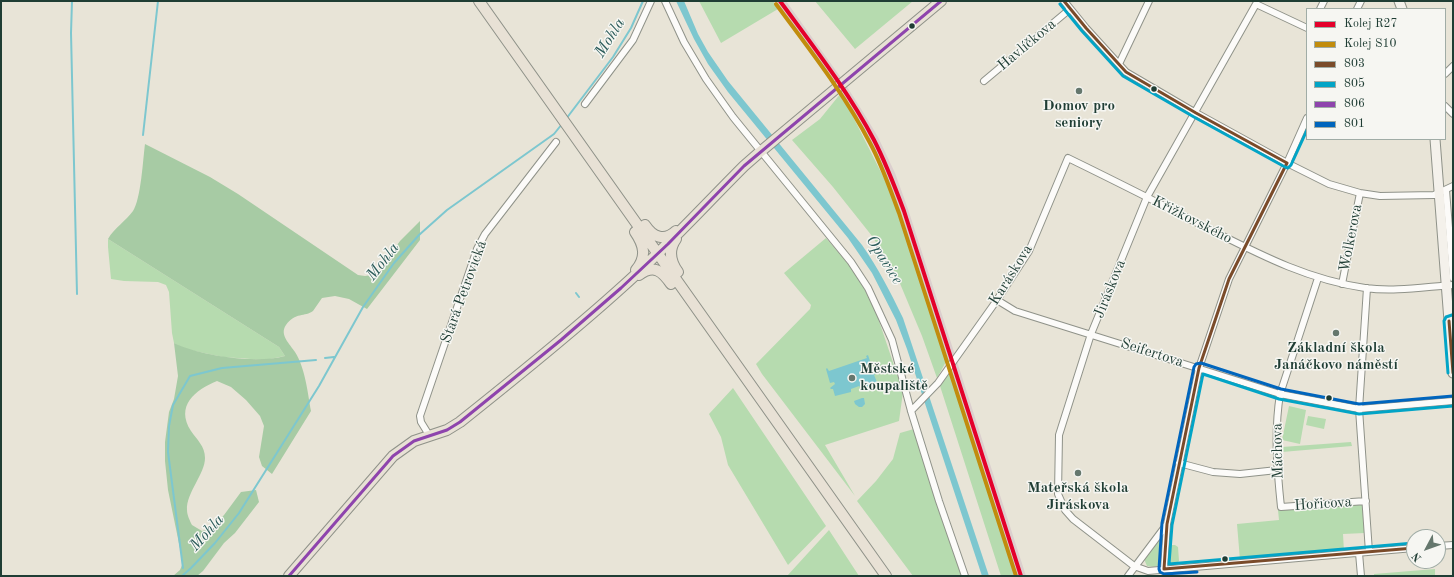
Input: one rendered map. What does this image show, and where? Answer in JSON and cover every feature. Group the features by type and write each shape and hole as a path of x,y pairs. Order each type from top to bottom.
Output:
{"main road":[{"path":"479,1 886,576"},
{"path":"289,576 393,456 414,441 447,430 460,422 563,338 658,254 761,151 941,1"},
{"path":"1435,140 1443,192 1450,286 1453,374"},
{"path":"588,154 619,190 647,229 654,235 661,237 669,236 693,218"},
{"path":"588,154 609,195 643,246 644,255 641,263 621,288"},
{"path":"693,218 674,243 671,251 671,259 673,265 692,292 720,342"},
{"path":"621,288 645,271 654,269 660,271 667,278 690,310 720,342"}],"street":[{"path":"585,104 633,40 651,1"},
{"path":"665,1 684,42 706,79 733,117 851,262 868,288 892,340 911,411 939,501 965,576"},
{"path":"1064,1 1126,72 1286,163 1329,184 1360,193 1380,196 1417,196 1443,192 1453,186"},
{"path":"1119,64 1149,1"},
{"name":"Jiráskova","path":"1134,566 1073,519 1065,510 1058,494 1059,435 1091,334 1147,197 1196,113 1256,4 1306,28"},
{"name":"Havlíčkova","path":"984,81 1070,9"},
{"path":"1164,569 1167,524 1199,368 1229,279 1246,247 1306,120"},
{"name":"Stará Petrovická","path":"429,436 421,422 420,416 477,249 485,234 556,142"},
{"name":"Křižkovského","path":"1068,158 1287,266 1318,278 1367,288"},
{"name":"Karáskova","path":"911,411 938,383 997,300 1029,251 1068,158"},
{"path":"1443,192 1453,278"},
{"name":"Wolkerova","path":"1342,284 1360,193"},
{"name":"Máchova","path":"1281,507 1277,470 1277,410 1280,394 1318,278"},
{"path":"1369,552 1359,409 1367,288 1401,289 1450,286"},
{"name":"Seifertova","path":"997,300 1015,311 1280,394 1359,409 1453,401"},
{"path":"1179,464 1213,472 1240,474 1277,470"},
{"name":"Hořicova","path":"1281,507 1366,501"},
{"path":"1128,576 1134,566 1167,524"},
{"path":"1134,566 1148,571 1406,549"},
{"path":"1359,553 1361,576"}],"shaded area":[{"path":"775,1 786,1 844,82 878,137 895,173 908,209 1026,576 1016,576 900,212 886,176 870,141 837,87"}],"green space":[{"path":"699,1 773,1 778,9 721,43"},
{"path":"815,1 913,1 855,49"},
{"path":"841,93 895,200 947,360 937,378 922,336 896,274 872,236 833,187 792,140 820,119"},
{"path":"145,144 210,177 238,194 358,275 372,275 380,268 400,241 420,221 420,240 367,309 349,299 335,296 322,298 313,311 296,316 286,325 284,329 284,336 295,352 301,365 306,381 311,411 272,474 262,466 259,457 264,426 260,416 246,400 231,387 217,381 201,389 190,400 186,407 185,414 187,422 205,454 202,470 187,504 187,510 192,525 202,531 212,528 241,492 256,490 259,502 235,533 224,543 203,571 197,576 173,576 180,570 183,563 168,490 165,461 165,442 169,412 174,399 178,376 174,343 199,352 244,359 285,356 279,347 108,239 113,231 130,215 136,205 140,188"},
{"name":"Městské koupaliště","path":"826,238 857,274 877,315 903,392 899,421 825,445 855,496 756,364 810,309 811,305 784,273"},
{"path":"108,239 279,347 285,356 265,360 223,357 185,349 174,343 169,292 166,285 158,282 111,279"},
{"path":"951,371 1017,576 1001,576 940,386"},
{"path":"733,388 826,526 788,565 728,465 721,437 709,414"},
{"path":"1289,406 1306,410 1300,444 1282,440"},
{"path":"1308,416 1326,419 1324,429 1306,425"},
{"path":"914,429 962,576 913,576 857,501 876,481 893,459 900,433"},
{"path":"1351,442 1352,446 1282,452 1282,447"},
{"path":"1364,504 1365,533 1343,534 1344,552 1240,560 1237,524 1279,520 1278,510"},
{"path":"829,530 859,576 787,576"},
{"path":"1162,535 1161,562 1157,566 1147,566 1144,559"},
{"path":"1172,545 1178,547 1179,561 1172,564 1169,560 1169,555"},
{"path":"1435,569 1435,576 1374,576 1374,574"}],"water":[{"path":"676,1 684,1 698,34 708,52 728,81 862,245 884,281 903,318 989,576 982,576 907,349 896,320 872,273 848,238 728,92 708,64"},
{"name":"Městské koupaliště","path":"868,355 874,373 876,373 874,375 877,382 862,389 859,386 851,389 851,392 835,396 833,389 830,388 835,384 834,382 830,383 826,369 827,368 829,371 867,358 866,356"},
{"name":"Městské koupaliště","path":"864,398 865,404 862,407 859,407 854,401"}],"waterway":[{"path":"72,1 71,33 77,294"},
{"path":"143,135 158,1"},
{"name":"Mohla","path":"566,119 613,57 631,28 643,1"},
{"name":"Mohla","path":"182,576 215,543 239,513 319,386 363,307 394,263 419,235 447,210 554,134 562,124"},
{"path":"576,293 579,297"},
{"path":"325,358 334,357"},
{"path":"183,568 168,452 169,426 173,405 190,376 222,368 316,360"}],"rail line":[{"name":"R27","path":"780,1 830,69 853,104 874,140 890,175 904,211 1021,576"},
{"name":"S10","path":"776,4 826,72 849,107 870,143 882,168 899,213 1016,576"}],"transit line":[{"name":"806","path":"289,576 393,456 414,441 447,430 460,422 561,340 621,288 668,244 744,166 941,1"},
{"name":"803","path":"1064,1 1126,72 1196,113 1287,163"},
{"name":"805","path":"1060,4 1082,31 1123,76 1285,167 1288,168 1291,165 1306,132"},
{"name":"803","path":"1164,569 1167,524 1199,368 1229,279 1287,163"},
{"name":"805","path":"1448,373 1444,321 1446,317 1452,315"},
{"name":"803","path":"1449,321 1453,373"},
{"name":"801","path":"1197,572 1164,574 1160,572 1159,569 1162,523 1194,367 1196,364 1201,363 1281,389 1359,404 1453,396"},
{"name":"805","path":"1406,544 1169,564 1172,525 1203,374 1279,399 1359,414 1453,406"},
{"name":"803","path":"1164,569 1406,549"}],"place":[{"name":"Domov pro seniory","path":"1079,91"},
{"name":"Základní škola Janáčkovo náměstí","path":"1336,333"},
{"name":"Městské koupaliště","path":"852,378"},
{"name":"Mateřská škola Jiráskova","path":"1078,473"}],"water label":[{"name":"Opavice","path":"884,260"}]}
